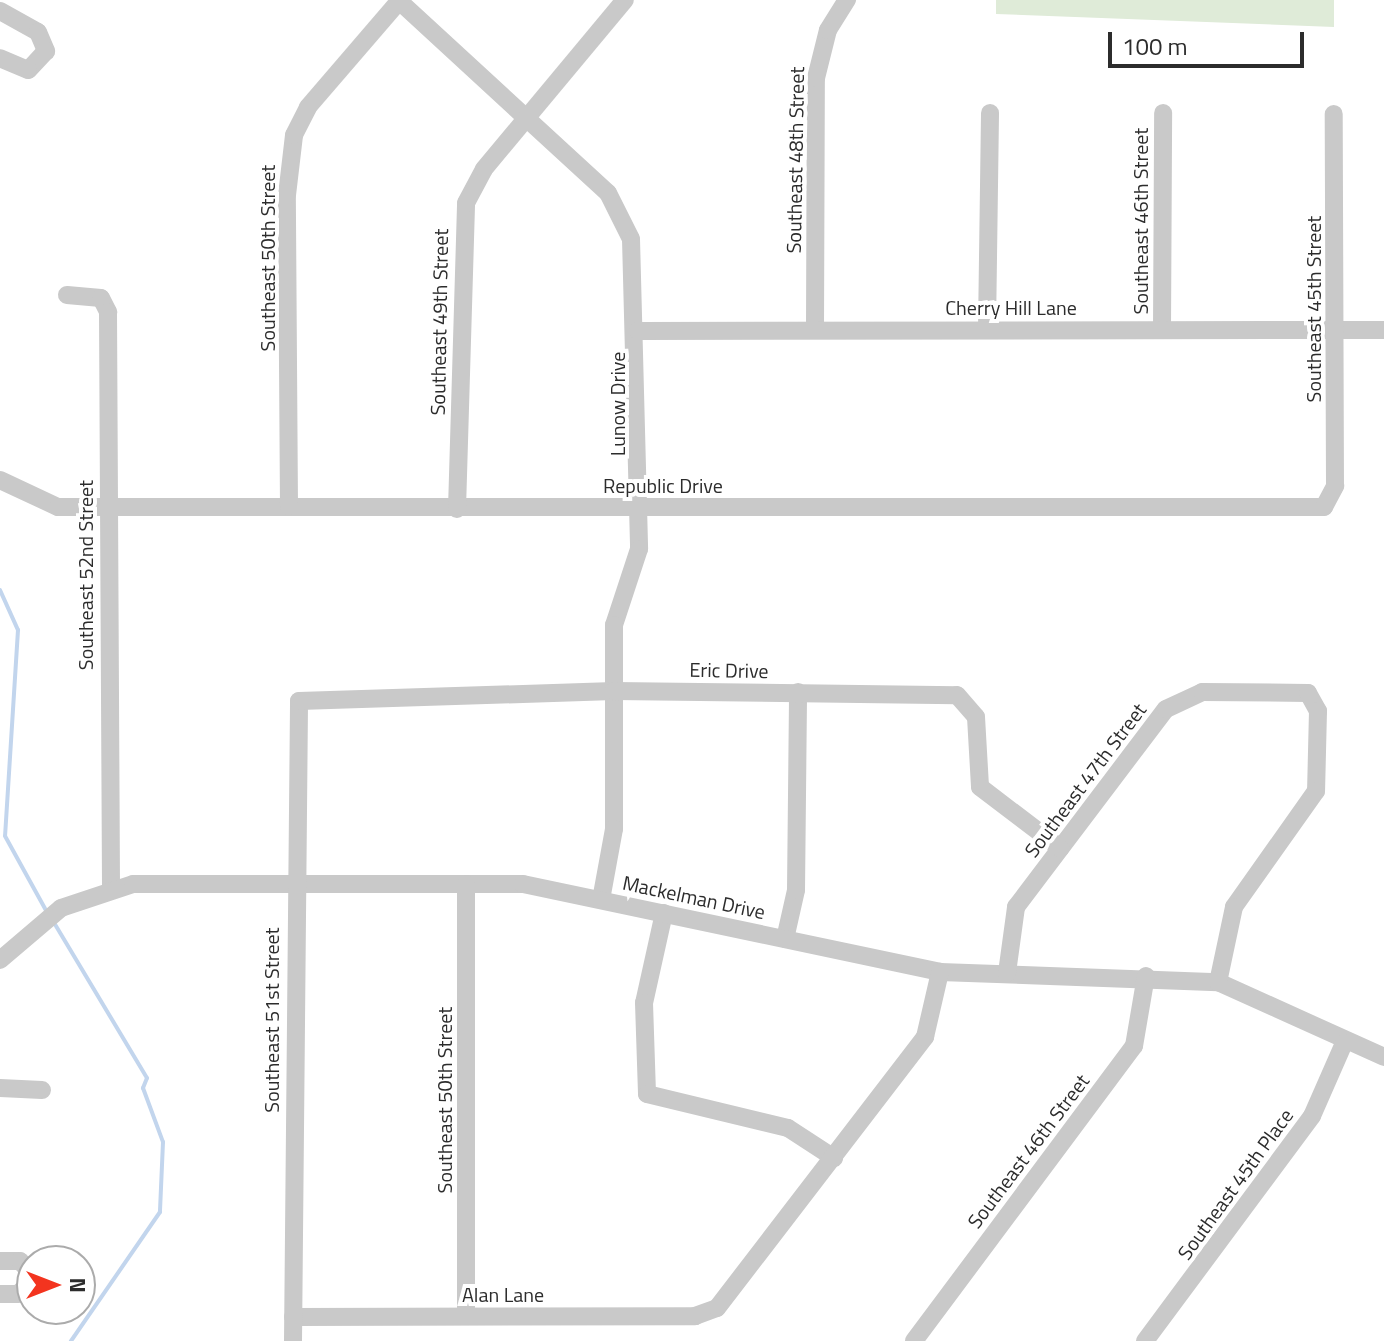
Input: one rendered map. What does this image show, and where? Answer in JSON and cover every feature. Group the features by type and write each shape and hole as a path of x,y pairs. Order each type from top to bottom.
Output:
{"street":[{"name":"Lunow Drive","path":"399,0 608,193 621,216 635,267 638,331 637,569 614,625 614,837 601,900"},
{"name":"Southeast 50th Street","path":"289,506 287,195 294,135 313,100 399,0"},
{"name":"Southeast 49th Street","path":"457,509 464,214 472,187 625,0"},
{"name":"Southeast 48th Street","path":"815,328 816,78 828,30 847,0"},
{"path":"0,11 38,32 46,51 28,70 0,58"},
{"path":"987,329 990,113"},
{"name":"Southeast 46th Street","path":"1162,330 1163,113"},
{"name":"Southeast 45th Street","path":"1330,503 1335,330 1334,114"},
{"name":"Southeast 52nd Street","path":"67,295 101,298 108,312 111,889"},
{"name":"Cherry Hill Lane","path":"638,331 815,328 1384,330"},
{"name":"Republic Drive","path":"0,480 58,507 457,509 1330,503"},
{"name":"Eric Drive","path":"299,701 614,691 957,695 976,717 980,787 1060,848"},
{"path":"785,939 796,890 798,692"},
{"name":"Southeast 47th Street","path":"1007,973 1010,919 1060,848 1181,699 1202,692 1313,698 1316,791 1234,907 1218,982"},
{"name":"Southeast 51st Street","path":"293,1341 293,882 299,701"},
{"name":"Mackelman Drive","path":"0,960 43,919 61,908 111,889 176,881 523,884 940,972 1146,976 1218,982 1344,1043 1384,1057"},
{"name":"Southeast 50th Street","path":"466,884 466,1316"},
{"path":"664,913 644,1003 647,1094 788,1128 834,1158 925,1037 940,972"},
{"name":"Southeast 46th Street","path":"914,1341 1134,1046 1146,976"},
{"name":"Southeast 45th Place","path":"1145,1341 1312,1116 1344,1043"},
{"path":"0,1088 42,1090"},
{"name":"Alan Lane","path":"293,1317 711,1311 737,1289 834,1158"}],"green space":[{"path":"996,0 1334,0 1334,27 996,14"}],"waterway":[{"path":"0,590 18,630 5,836 48,914"},
{"path":"53,921 147,1078 143,1088 163,1142 160,1212 71,1341"}]}
